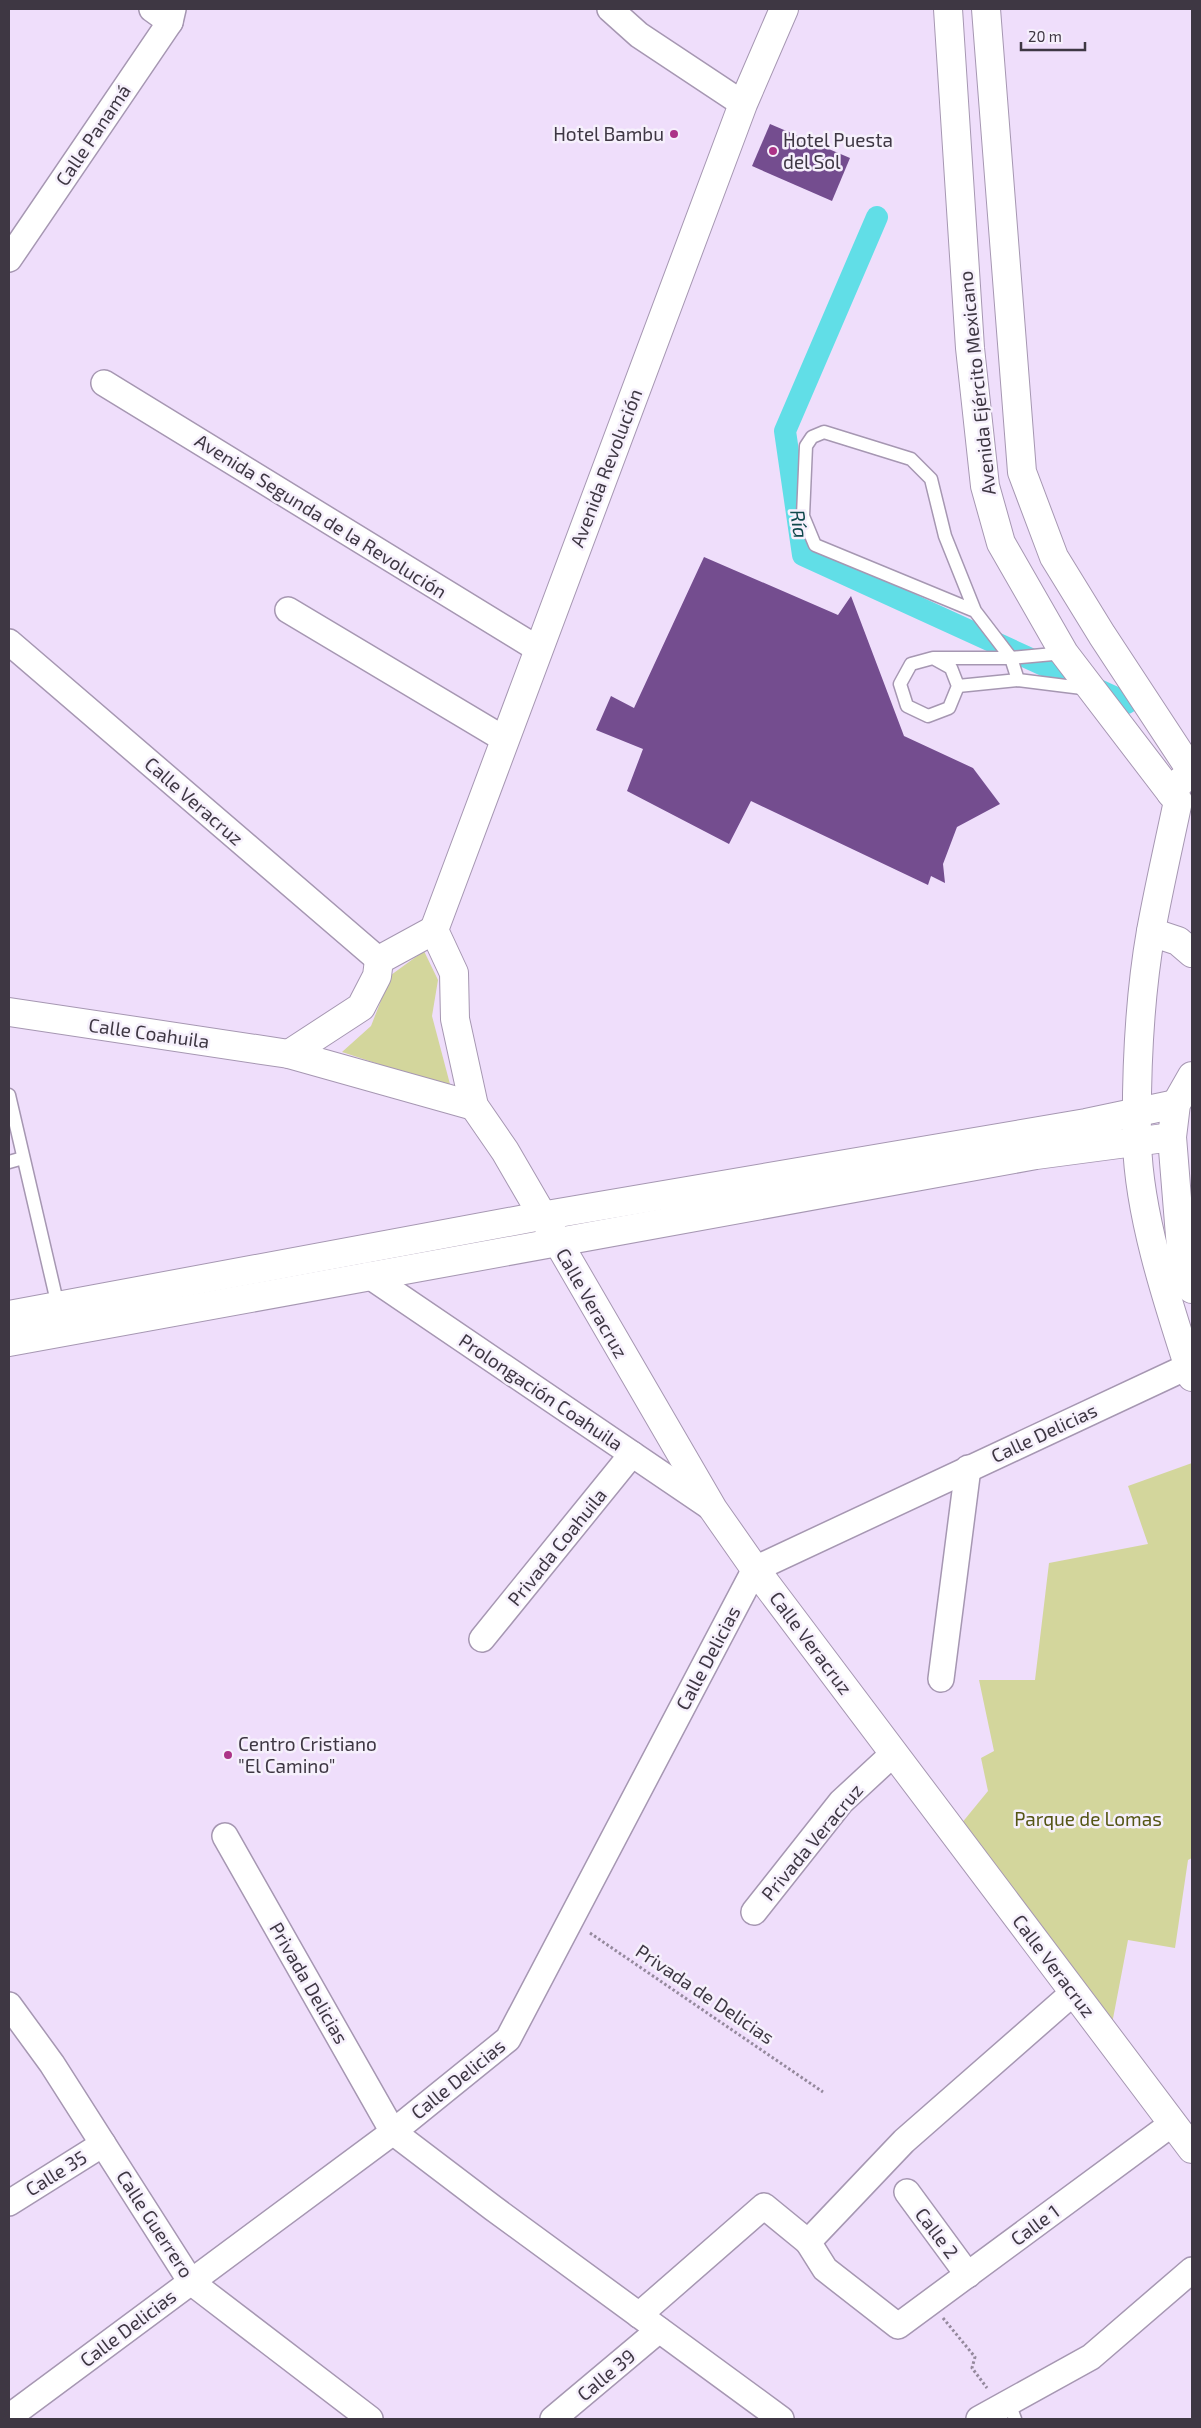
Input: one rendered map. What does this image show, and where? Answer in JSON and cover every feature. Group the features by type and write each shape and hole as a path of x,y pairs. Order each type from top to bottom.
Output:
{"main road":[{"name":"Avenida Revolución","path":"434,930 504,738 743,104 784,9"},
{"name":"Avenida Ejército Mexicano","path":"948,9 970,348 985,486 1001,543 1064,653 1091,689 1186,783"},
{"name":"Avenida Ejército Mexicano","path":"986,9 1022,472 1054,557 1102,635 1186,783"},
{"path":"1186,783 1151,932 1138,1052 1137,1143 1145,1207 1168,1304 1191,1370"},
{"path":"289,1054 361,1007 377,976 379,960 434,930 454,973 454,1019 474,1106"},
{"path":"1151,932 1178,941 1192,953"},
{"name":"Calle Coahuila","path":"9,1012 289,1054 474,1106"},
{"path":"1192,1076 1172,1137 1181,1248 1192,1289"},
{"path":"9,1315 542,1216 1138,1113 1184,1102"},
{"name":"Calle Veracruz","path":"474,1106 505,1151 713,1509 755,1569 1192,2149"},
{"path":"9,1342 368,1275 1036,1156 1172,1137"}],"street":[{"path":"610,9 639,34 743,104"},
{"name":"Calle Panamá","path":"9,259 165,13"},
{"name":"Avenida Segunda de la Revolución","path":"104,383 538,649"},
{"path":"288,610 504,738"},
{"name":"Calle Veracruz","path":"9,642 379,960"},
{"name":"Prolongación Coahuila","path":"368,1275 713,1509"},
{"name":"Calle Delicias","path":"9,2417 393,2132 508,2039 755,1569 968,1468 1191,1370"},
{"name":"Privada Coahuila","path":"482,1639 632,1454"},
{"path":"941,1679 968,1468"},
{"name":"Privada Veracruz","path":"754,1912 841,1802 894,1753"},
{"name":"Privada Delicias","path":"224,1836 393,2132"},
{"path":"639,2315 764,2206 808,2242 904,2141 1074,1992"},
{"name":"Calle Guerrero","path":"9,2005 52,2064 191,2282 370,2419"},
{"name":"Calle 1","path":"808,2242 825,2269 898,2326 1173,2123"},
{"name":"Calle Delicias","path":"393,2132 781,2419"},
{"name":"Calle 35","path":"9,2203 103,2144"},
{"name":"Calle 2","path":"907,2192 968,2275"},
{"path":"979,2419 1008,2410 1091,2356 1192,2270"},
{"name":"Calle 39","path":"553,2419 659,2330"}],"lane":[{"path":"975,612 815,545 803,516 806,446 812,437 824,432 911,459 931,479 946,536 975,612 1011,658 1018,680"},
{"path":"933,658 951,668 958,686 949,708 928,716 907,706 900,684 911,664 933,658 1011,658 1064,653"},
{"path":"958,686 1018,680 1091,689"},
{"path":"9,1095 58,1306"},
{"path":"9,1162 23,1158"}],"path":[{"name":"Privada de Delicias","path":"571,1920 823,2092"},
{"path":"930,2302 974,2357 972,2368 1008,2410"}],"green space":[{"path":"424,951 438,980 432,1016 451,1088 342,1052 371,1026 391,975"},
{"name":"Parque de Lomas","path":"1192,1463 1192,1858 1188,1860 1175,1948 1128,1940 1111,2029 961,1824 988,1791 981,1758 994,1751 979,1680 1035,1680 1049,1563 1148,1544 1128,1486"}],"building":[{"path":"770,124 850,158 832,201 752,166"},
{"path":"704,557 838,615 851,596 904,736 973,768 1000,804 957,827 943,864 945,883 931,876 928,885 751,801 729,844 627,791 643,749 596,730 611,696 634,708"}],"waterway":[{"name":"Ría","path":"877,217 785,431 803,555 1127,703"}],"place":[{"name":"Hotel Bambu","path":"674,134"},
{"name":"Hotel Puesta del Sol","path":"773,151"},
{"name":"Centro Cristiano \"El Camino\"","path":"228,1755"}]}
